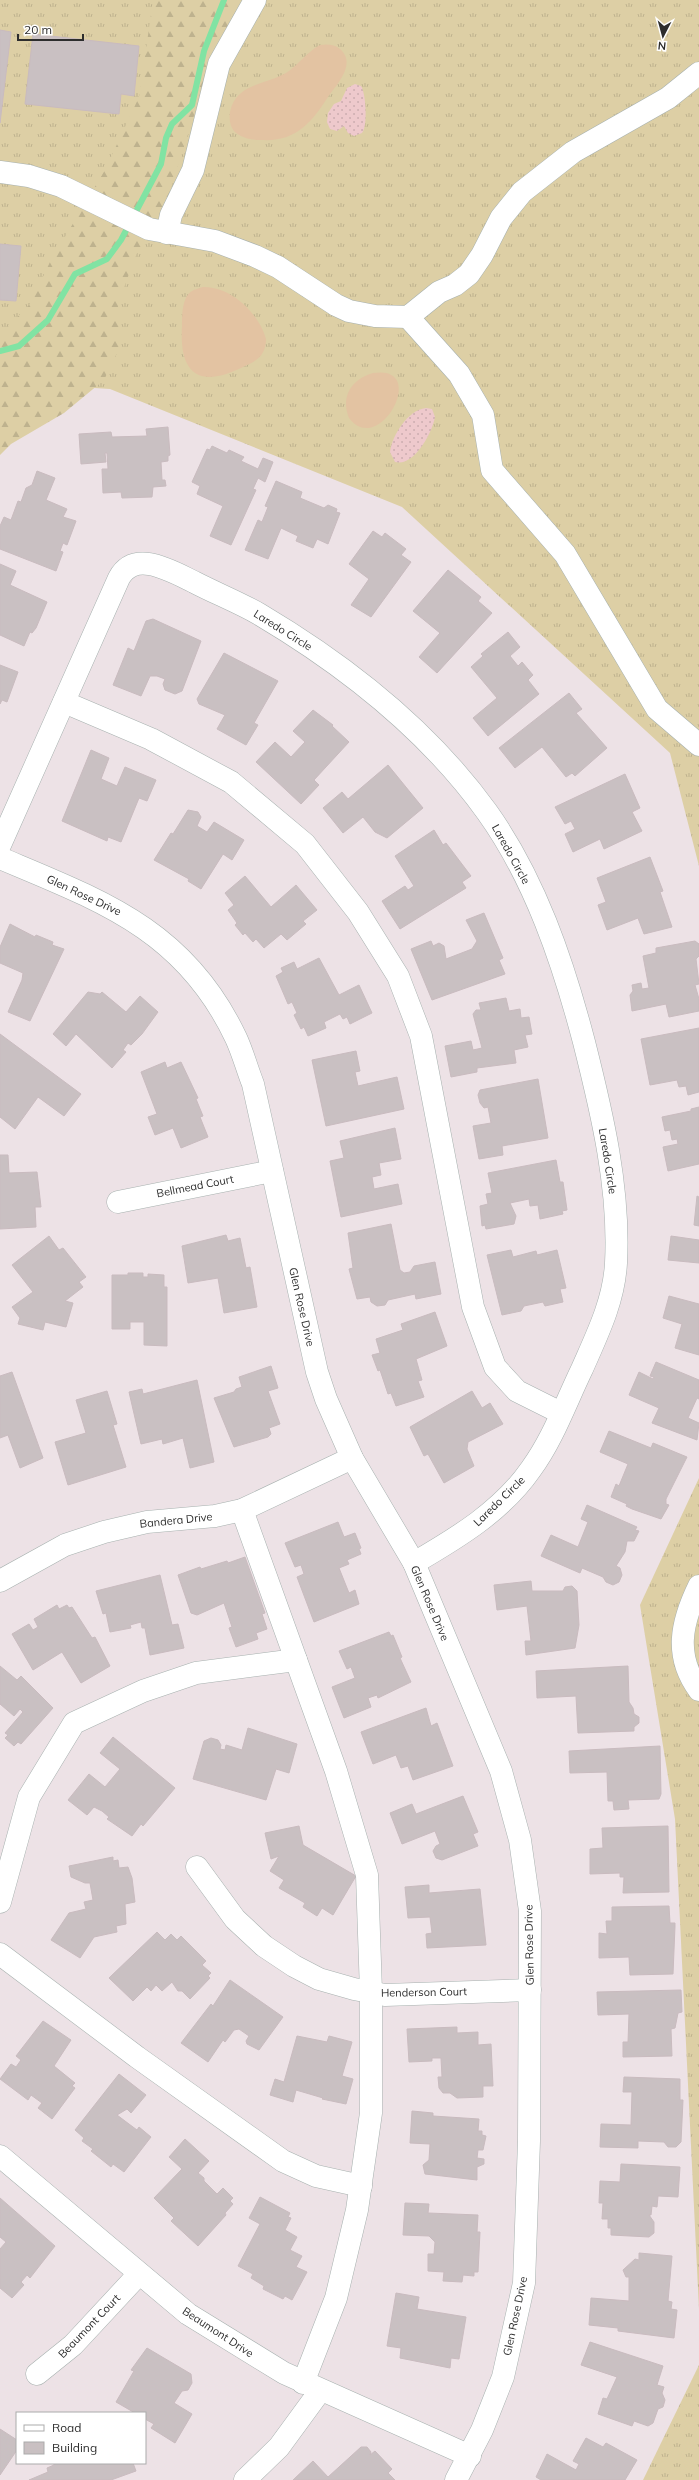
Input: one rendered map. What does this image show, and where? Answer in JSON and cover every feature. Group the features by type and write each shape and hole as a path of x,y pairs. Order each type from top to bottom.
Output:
{"street":[{"path":"158,231 171,215 193,170 219,64 255,0"},
{"path":"0,172 29,176 62,186 117,214 158,231 215,241 255,256 278,267 336,305 349,311 375,316 408,317 435,295 462,281 482,255 501,218 522,192 573,152 668,98 699,73"},
{"path":"408,317 459,374 483,415 492,470 565,554 656,709 699,746"},
{"name":"Laredo Circle","path":"0,845 122,572 134,564 148,563 185,577 258,613 373,693 434,749 487,812 522,870 551,937 574,1003 599,1102 617,1215 616,1266 606,1313 561,1413 533,1467 520,1483 492,1511 457,1538 414,1563"},
{"path":"64,702 151,740 231,782 305,844 358,912 398,976 421,1036 473,1307 495,1367 517,1391 561,1413"},
{"name":"Glen Rose Drive","path":"0,858 97,899 132,918 162,941 199,978 219,1007 237,1039 253,1084 317,1372 326,1399 352,1458 414,1563 501,1771 520,1840 530,1911 529,2141 524,2283 503,2377 470,2456 456,2480"},
{"name":"Bellmead Court","path":"118,1202 272,1171"},
{"name":"Bandera Drive","path":"0,1581 65,1545 104,1532 147,1522 215,1516 242,1510 352,1458"},
{"path":"242,1510 336,1771 367,1875 371,1992 371,2113 357,2210 336,2298 311,2387 279,2447 245,2480"},
{"path":"699,1586 686,1624 682,1656 688,1676 699,1690"},
{"path":"0,1902 29,1797 74,1723 143,1691 196,1673 296,1660"},
{"name":"Henderson Court","path":"197,1867 235,1919 264,1946 294,1966 319,1979 385,1995 530,1990"},
{"path":"0,1954 137,2058 283,2161 316,2176 361,2186"},
{"name":"Beaumont Drive","path":"0,2156 138,2274 188,2314 284,2373 311,2387 470,2456"},
{"name":"Beaumont Court","path":"37,2374 73,2345 138,2274"}],"green space":[{"path":"0,0 699,0 699,866 670,753 402,507 110,389 0,382"},
{"path":"148,0 245,0 216,47 165,206 136,255 118,304 120,347 104,380 64,413 11,444 0,455 0,335 30,304 50,262 105,170 139,97 153,1"},
{"path":"699,1478 699,2309 675,1819 640,1605"},
{"path":"699,2365 699,2480 643,2480"}],"sand":[{"path":"355,84 361,86 363,90 366,117 364,130 362,133 354,136 348,133 344,126 337,131 330,129 327,122 328,113 334,104 341,101 347,88"},
{"path":"426,408 432,409 435,417 426,440 409,459 402,462 395,462 390,452 391,445 402,424 413,413"}],"shaded area":[{"path":"325,44 335,46 345,55 347,61 344,74 309,123 293,134 284,138 273,140 250,139 235,132 230,123 230,112 233,102 239,95 254,86 281,76 297,65 311,51 320,45"},
{"path":"203,287 223,291 242,303 257,320 266,339 266,345 260,357 256,360 228,374 214,377 195,373 188,366 184,356 182,342 182,315 185,299 192,291"},
{"path":"373,373 390,374 398,382 398,394 394,407 385,419 373,427 361,427 349,418 346,403 347,396 354,384 359,379"}],"building":[{"path":"0,30 11,32 0,123"},
{"path":"33,34 139,46 134,96 121,94 119,114 25,104"},
{"path":"0,244 21,246 16,301 0,300"},
{"path":"168,427 170,455 168,456 168,461 161,462 162,480 165,480 166,486 153,487 152,497 122,498 121,492 103,493 102,469 108,469 107,453 105,453 106,462 81,464 79,434 111,432 112,437 147,436 146,429"},
{"path":"212,446 227,453 229,450 244,457 241,461 258,469 263,458 273,462 265,482 258,478 253,489 256,490 231,545 210,536 223,506 197,494 200,486 192,482 207,449 210,450"},
{"path":"37,471 55,478 46,500 67,509 63,517 76,521 67,545 63,543 60,551 63,552 56,571 0,549 0,526 4,517 11,520 18,501 21,502 26,488 32,485"},
{"path":"276,481 302,492 300,498 324,508 328,505 337,509 336,512 340,513 328,544 317,539 313,548 296,541 298,536 281,528 268,559 245,550 258,520 262,522 268,507 265,506"},
{"path":"373,531 382,537 385,533 406,549 401,555 411,562 371,617 351,605 369,579 349,564"},
{"path":"0,564 16,571 10,585 47,602 36,628 32,633 30,632 24,646 0,635"},
{"path":"448,570 481,597 478,601 492,613 437,673 419,657 440,633 413,611"},
{"path":"153,619 201,641 182,691 175,694 165,690 163,684 165,679 157,676 150,676 141,696 113,685 128,648 134,651 146,621"},
{"path":"508,632 520,647 510,656 518,666 522,662 533,675 528,680 539,694 488,736 473,718 497,698 471,667 483,656 481,654"},
{"path":"224,653 278,681 254,723 258,725 246,745 217,729 225,715 199,704 197,699"},
{"path":"0,665 18,672 7,702 2,700 0,704"},
{"path":"569,693 582,709 576,713 607,748 575,776 572,773 566,777 542,747 515,768 499,748"},
{"path":"313,710 333,725 332,726 349,742 314,780 319,785 301,804 256,762 275,742 291,757 305,742 293,731"},
{"path":"91,750 109,758 101,779 117,786 125,767 156,780 147,801 139,798 121,842 108,837 107,841 62,821"},
{"path":"388,765 423,808 387,838 375,832 363,817 343,833 323,808 342,792 348,799"},
{"path":"625,774 640,808 632,812 642,831 604,849 600,839 573,852 565,834 575,829 571,821 565,824 555,807"},
{"path":"188,810 198,812 201,817 197,826 207,832 214,822 244,840 232,860 223,854 201,889 188,881 189,879 154,860"},
{"path":"434,830 443,845 446,843 471,876 462,882 466,888 400,929 382,901 405,886 408,890 414,886 395,856"},
{"path":"650,857 663,891 660,892 672,927 644,934 638,918 607,930 598,905 606,902 597,878"},
{"path":"245,876 271,907 296,885 317,910 303,921 306,924 287,940 281,934 264,948 256,939 253,942 245,933 243,935 235,925 237,923 228,910 234,905 225,893"},
{"path":"484,913 503,958 499,960 505,974 432,1000 411,949 431,941 433,946 439,943 444,946 446,959 472,949 477,941 466,920"},
{"path":"10,924 35,937 36,935 53,942 52,945 64,949 30,1021 8,1012 22,980 23,973 0,963 0,947"},
{"path":"695,941 699,944 699,956 696,959 699,984 695,985 699,999 699,1011 669,1017 666,1004 632,1011 630,995 633,991 632,985 641,983 642,989 649,988 643,956 656,953 656,948"},
{"path":"319,958 339,995 359,985 372,1013 350,1024 347,1017 343,1019 340,1014 324,1022 326,1028 308,1036 304,1027 301,1029 294,1015 297,1013 292,1002 288,1004 276,976 283,972 281,968 294,962 297,969"},
{"path":"88,992 100,994 102,992 126,1012 140,996 158,1012 142,1034 131,1045 128,1043 123,1050 126,1052 112,1068 76,1034 66,1046 53,1034"},
{"path":"506,998 509,1011 520,1009 521,1018 529,1017 532,1034 525,1035 528,1047 514,1050 516,1063 477,1068 477,1072 451,1077 445,1046 471,1041 473,1050 482,1048 473,1014 476,1010 481,1010 479,1003"},
{"path":"699,1028 699,1092 688,1095 686,1086 679,1087 677,1080 650,1085 641,1039"},
{"path":"0,1034 81,1094 64,1116 38,1097 15,1129 0,1117"},
{"path":"356,1051 360,1071 355,1072 358,1086 397,1077 404,1109 326,1126 312,1060"},
{"path":"165,1062 167,1068 181,1062 198,1098 196,1099 203,1116 200,1117 208,1137 181,1148 173,1128 155,1135 148,1117 157,1114 141,1072"},
{"path":"538,1079 548,1138 502,1146 503,1155 479,1159 473,1126 491,1123 488,1107 484,1108 480,1103 478,1095 480,1090"},
{"path":"699,1107 699,1164 668,1171 663,1147 678,1144 677,1139 672,1140 670,1130 665,1131 662,1117 691,1111 691,1109"},
{"path":"395,1128 401,1159 379,1163 381,1175 372,1177 374,1189 398,1184 402,1204 341,1217 330,1161 344,1158 340,1141"},
{"path":"0,1155 8,1155 9,1173 37,1172 41,1207 35,1207 36,1227 0,1229"},
{"path":"556,1160 560,1182 563,1182 567,1210 562,1211 563,1214 540,1219 538,1205 530,1206 529,1199 510,1203 516,1216 514,1224 486,1229 485,1225 482,1226 480,1206 488,1204 486,1194 492,1193 488,1173"},
{"path":"697,1196 699,1197 699,1226 694,1225"},
{"path":"391,1224 400,1270 404,1273 410,1272 414,1266 435,1262 441,1294 416,1299 415,1294 388,1300 385,1305 377,1306 371,1302 370,1297 357,1299 349,1269 353,1268 348,1233"},
{"path":"226,1235 228,1241 240,1238 246,1268 250,1267 257,1307 224,1313 218,1278 188,1283 182,1246"},
{"path":"49,1236 59,1250 63,1248 86,1277 79,1282 83,1287 65,1301 73,1303 66,1327 45,1322 43,1330 18,1324 20,1318 12,1307 33,1292 12,1265"},
{"path":"671,1236 699,1240 699,1263 668,1260"},
{"path":"511,1250 513,1257 536,1251 537,1255 557,1250 566,1288 560,1289 563,1302 545,1306 543,1302 524,1306 521,1311 502,1315 487,1255"},
{"path":"128,1273 143,1273 143,1277 148,1277 148,1274 164,1275 164,1287 167,1287 167,1346 144,1345 144,1322 130,1322 130,1329 112,1329 112,1275 128,1275"},
{"path":"669,1296 699,1304 699,1355 675,1348 682,1324 663,1318"},
{"path":"435,1312 447,1346 416,1359 422,1380 418,1381 424,1397 396,1406 391,1393 388,1394 380,1370 378,1371 372,1355 380,1353 376,1339 403,1330 401,1324"},
{"path":"656,1362 699,1380 699,1399 697,1398 688,1418 699,1423 697,1440 652,1423 659,1408 629,1395 639,1372 653,1379 654,1377 650,1376"},
{"path":"271,1366 278,1388 268,1391 280,1424 269,1428 271,1434 268,1437 234,1447 214,1398 234,1392 236,1389 242,1387 239,1377"},
{"path":"12,1372 43,1458 20,1468 8,1435 0,1438 0,1376"},
{"path":"197,1380 214,1462 190,1468 183,1438 163,1444 162,1439 141,1444 129,1392 142,1389 143,1394"},
{"path":"107,1391 117,1424 113,1425 126,1467 68,1485 55,1442 86,1433 76,1400"},
{"path":"472,1391 482,1408 490,1403 503,1424 468,1442 467,1449 474,1466 444,1483 428,1454 424,1456 410,1427"},
{"path":"609,1431 651,1448 653,1443 687,1457 666,1499 666,1504 669,1505 661,1519 632,1509 626,1506 627,1504 611,1497 616,1484 619,1486 628,1464 600,1452"},
{"path":"587,1505 637,1527 635,1530 639,1531 634,1541 627,1541 625,1552 616,1566 620,1568 622,1575 619,1582 613,1585 606,1582 603,1577 582,1568 580,1573 541,1556 551,1535 578,1547 588,1522 581,1519"},
{"path":"338,1522 344,1537 355,1533 361,1548 359,1549 361,1554 347,1560 349,1564 339,1568 349,1593 355,1590 359,1604 314,1622 297,1577 304,1574 301,1565 295,1567 285,1543"},
{"path":"245,1557 265,1613 262,1614 267,1629 256,1633 258,1639 236,1647 229,1628 232,1627 224,1603 197,1615 191,1613 178,1575 200,1567 201,1569 227,1561 228,1563"},
{"path":"160,1575 172,1625 178,1624 184,1648 150,1655 145,1628 142,1628 141,1622 130,1625 131,1628 110,1632 106,1613 103,1614 96,1591"},
{"path":"531,1581 532,1591 563,1591 565,1587 572,1586 577,1591 579,1625 575,1648 526,1655 525,1641 531,1641 527,1606 497,1610 494,1585"},
{"path":"57,1605 59,1609 67,1605 69,1608 72,1607 92,1638 95,1637 110,1666 81,1683 62,1652 33,1670 12,1634 29,1624 33,1630 38,1627 34,1619"},
{"path":"389,1632 391,1636 393,1635 402,1657 400,1658 411,1682 378,1698 377,1695 368,1698 371,1707 344,1718 332,1687 355,1678 351,1667 347,1669 339,1651"},
{"path":"0,1666 17,1680 21,1676 53,1708 21,1744 18,1742 14,1746 5,1738 8,1735 5,1733 23,1712 20,1709 14,1716 0,1704"},
{"path":"628,1666 629,1702 633,1708 634,1714 639,1717 639,1723 634,1727 634,1731 578,1733 576,1696 537,1698 536,1671"},
{"path":"426,1708 431,1726 437,1723 453,1766 413,1780 408,1766 401,1768 396,1755 373,1764 361,1732"},
{"path":"248,1728 297,1744 289,1773 276,1769 266,1800 193,1779 204,1741 211,1738 218,1740 221,1745 220,1749 225,1750 226,1745 242,1750"},
{"path":"113,1737 175,1788 143,1826 141,1824 132,1836 107,1819 109,1817 102,1811 94,1807 87,1815 68,1800 89,1774 105,1787 120,1769 100,1753"},
{"path":"660,1746 661,1794 659,1799 628,1800 629,1809 614,1810 613,1801 608,1801 607,1772 570,1773 569,1751"},
{"path":"463,1796 478,1832 473,1834 478,1846 442,1860 436,1858 433,1851 436,1846 440,1844 435,1831 402,1844 390,1813 412,1804 416,1814"},
{"path":"299,1826 303,1845 356,1876 333,1915 322,1908 317,1916 303,1907 305,1903 279,1888 284,1880 270,1871 279,1856 271,1859 265,1833"},
{"path":"668,1826 669,1892 623,1893 624,1877 620,1877 620,1873 590,1874 590,1849 603,1848 602,1828"},
{"path":"113,1857 113,1861 118,1860 119,1868 128,1867 132,1878 135,1902 125,1904 126,1924 116,1926 117,1932 94,1937 80,1958 51,1940 69,1913 86,1909 84,1902 93,1900 90,1883 85,1883 71,1877 69,1866"},
{"path":"429,1885 429,1893 480,1889 486,1945 427,1948 426,1934 432,1933 430,1917 408,1918 405,1887"},
{"path":"669,1906 670,1923 675,1923 673,1974 630,1975 629,1957 599,1958 599,1933 607,1934 606,1921 612,1921 612,1907"},
{"path":"157,1932 165,1940 171,1934 177,1940 181,1936 206,1961 202,1965 211,1973 208,1976 210,1978 190,1999 182,1991 178,1991 172,1982 162,1991 156,1985 151,1991 147,1987 133,2001 109,1978"},
{"path":"230,1980 283,2017 259,2050 247,2044 246,2041 249,2036 239,2029 234,2030 225,2042 223,2040 208,2062 181,2043 211,2004 213,2006"},
{"path":"681,1990 682,2012 678,2013 675,2028 671,2029 672,2056 623,2057 623,2042 628,2042 629,2014 598,2015 597,1992"},
{"path":"43,2021 71,2040 54,2066 75,2083 72,2086 75,2088 52,2119 38,2108 42,2103 31,2095 28,2100 0,2079 11,2064 16,2067 21,2060 16,2056"},
{"path":"457,2027 457,2033 478,2032 478,2045 491,2044 493,2086 483,2086 483,2097 457,2098 450,2093 443,2093 439,2088 438,2077 442,2077 441,2058 432,2058 432,2061 409,2062 407,2029"},
{"path":"297,2036 327,2042 329,2036 352,2042 342,2076 353,2079 346,2104 322,2099 323,2098 296,2090 293,2102 270,2095 275,2079 284,2082"},
{"path":"119,2074 146,2095 131,2113 127,2109 117,2115 137,2130 139,2127 151,2137 124,2172 113,2164 111,2167 91,2151 93,2149 82,2141 84,2138 75,2130"},
{"path":"624,2077 680,2079 680,2100 683,2100 681,2142 676,2147 668,2147 664,2142 638,2141 638,2148 600,2147 601,2124 631,2125 632,2092 623,2092"},
{"path":"412,2111 433,2113 433,2116 479,2119 478,2131 482,2131 482,2135 486,2136 483,2150 478,2150 477,2158 484,2159 484,2164 477,2167 477,2180 425,2174 423,2165 429,2160 430,2144 410,2143"},
{"path":"185,2139 209,2161 198,2173 204,2178 204,2181 217,2194 223,2188 233,2198 230,2201 233,2204 225,2213 226,2215 198,2246 171,2221 174,2218 154,2198 182,2169 169,2157"},
{"path":"621,2164 680,2167 678,2197 658,2196 657,2207 652,2206 651,2215 649,2215 654,2222 654,2233 649,2237 611,2235 611,2228 608,2228 608,2219 602,2219 603,2203 599,2203 600,2181 620,2182"},
{"path":"260,2197 290,2213 288,2217 291,2218 285,2230 297,2237 290,2250 302,2256 296,2267 307,2272 292,2300 285,2296 283,2299 263,2289 264,2286 251,2278 253,2274 238,2266 260,2224 249,2218"},
{"path":"0,2198 55,2246 30,2278 27,2275 21,2282 24,2285 12,2298 0,2288 0,2249 6,2242 0,2237"},
{"path":"405,2203 429,2204 428,2213 478,2215 477,2232 480,2232 478,2272 474,2272 474,2276 463,2275 462,2282 443,2281 444,2272 428,2271 428,2254 434,2254 435,2242 429,2236 403,2235"},
{"path":"639,2253 672,2256 668,2301 672,2302 671,2309 677,2310 674,2338 618,2331 618,2328 589,2325 591,2298 629,2301 629,2277 626,2277 623,2270 635,2259 639,2260"},
{"path":"396,2293 419,2297 417,2309 466,2317 459,2359 451,2358 450,2368 400,2358 401,2348 387,2346"},
{"path":"590,2342 663,2366 657,2385 664,2387 662,2393 665,2400 663,2407 658,2409 653,2423 648,2426 634,2421 632,2426 598,2414 603,2398 607,2399 617,2377 581,2365"},
{"path":"147,2348 191,2374 192,2383 188,2390 182,2391 174,2403 192,2414 175,2443 151,2428 154,2424 146,2420 146,2412 133,2412 116,2402 134,2371 131,2370"},
{"path":"0,2429 16,2439 16,2451 0,2475"},
{"path":"586,2438 603,2447 606,2443 637,2460 625,2480 541,2480 536,2477 547,2454 576,2470 579,2464 573,2461"},
{"path":"361,2447 367,2447 371,2452 370,2455 375,2451 392,2469 388,2473 395,2480 293,2480 313,2461 328,2477"},
{"path":"133,2464 136,2471 111,2480 29,2480 48,2472 47,2468 54,2465"}],"waterway":[{"path":"0,351 19,346 48,320 75,274 107,259 121,240 161,164 166,138 172,124 192,105 204,51 224,0"}]}
